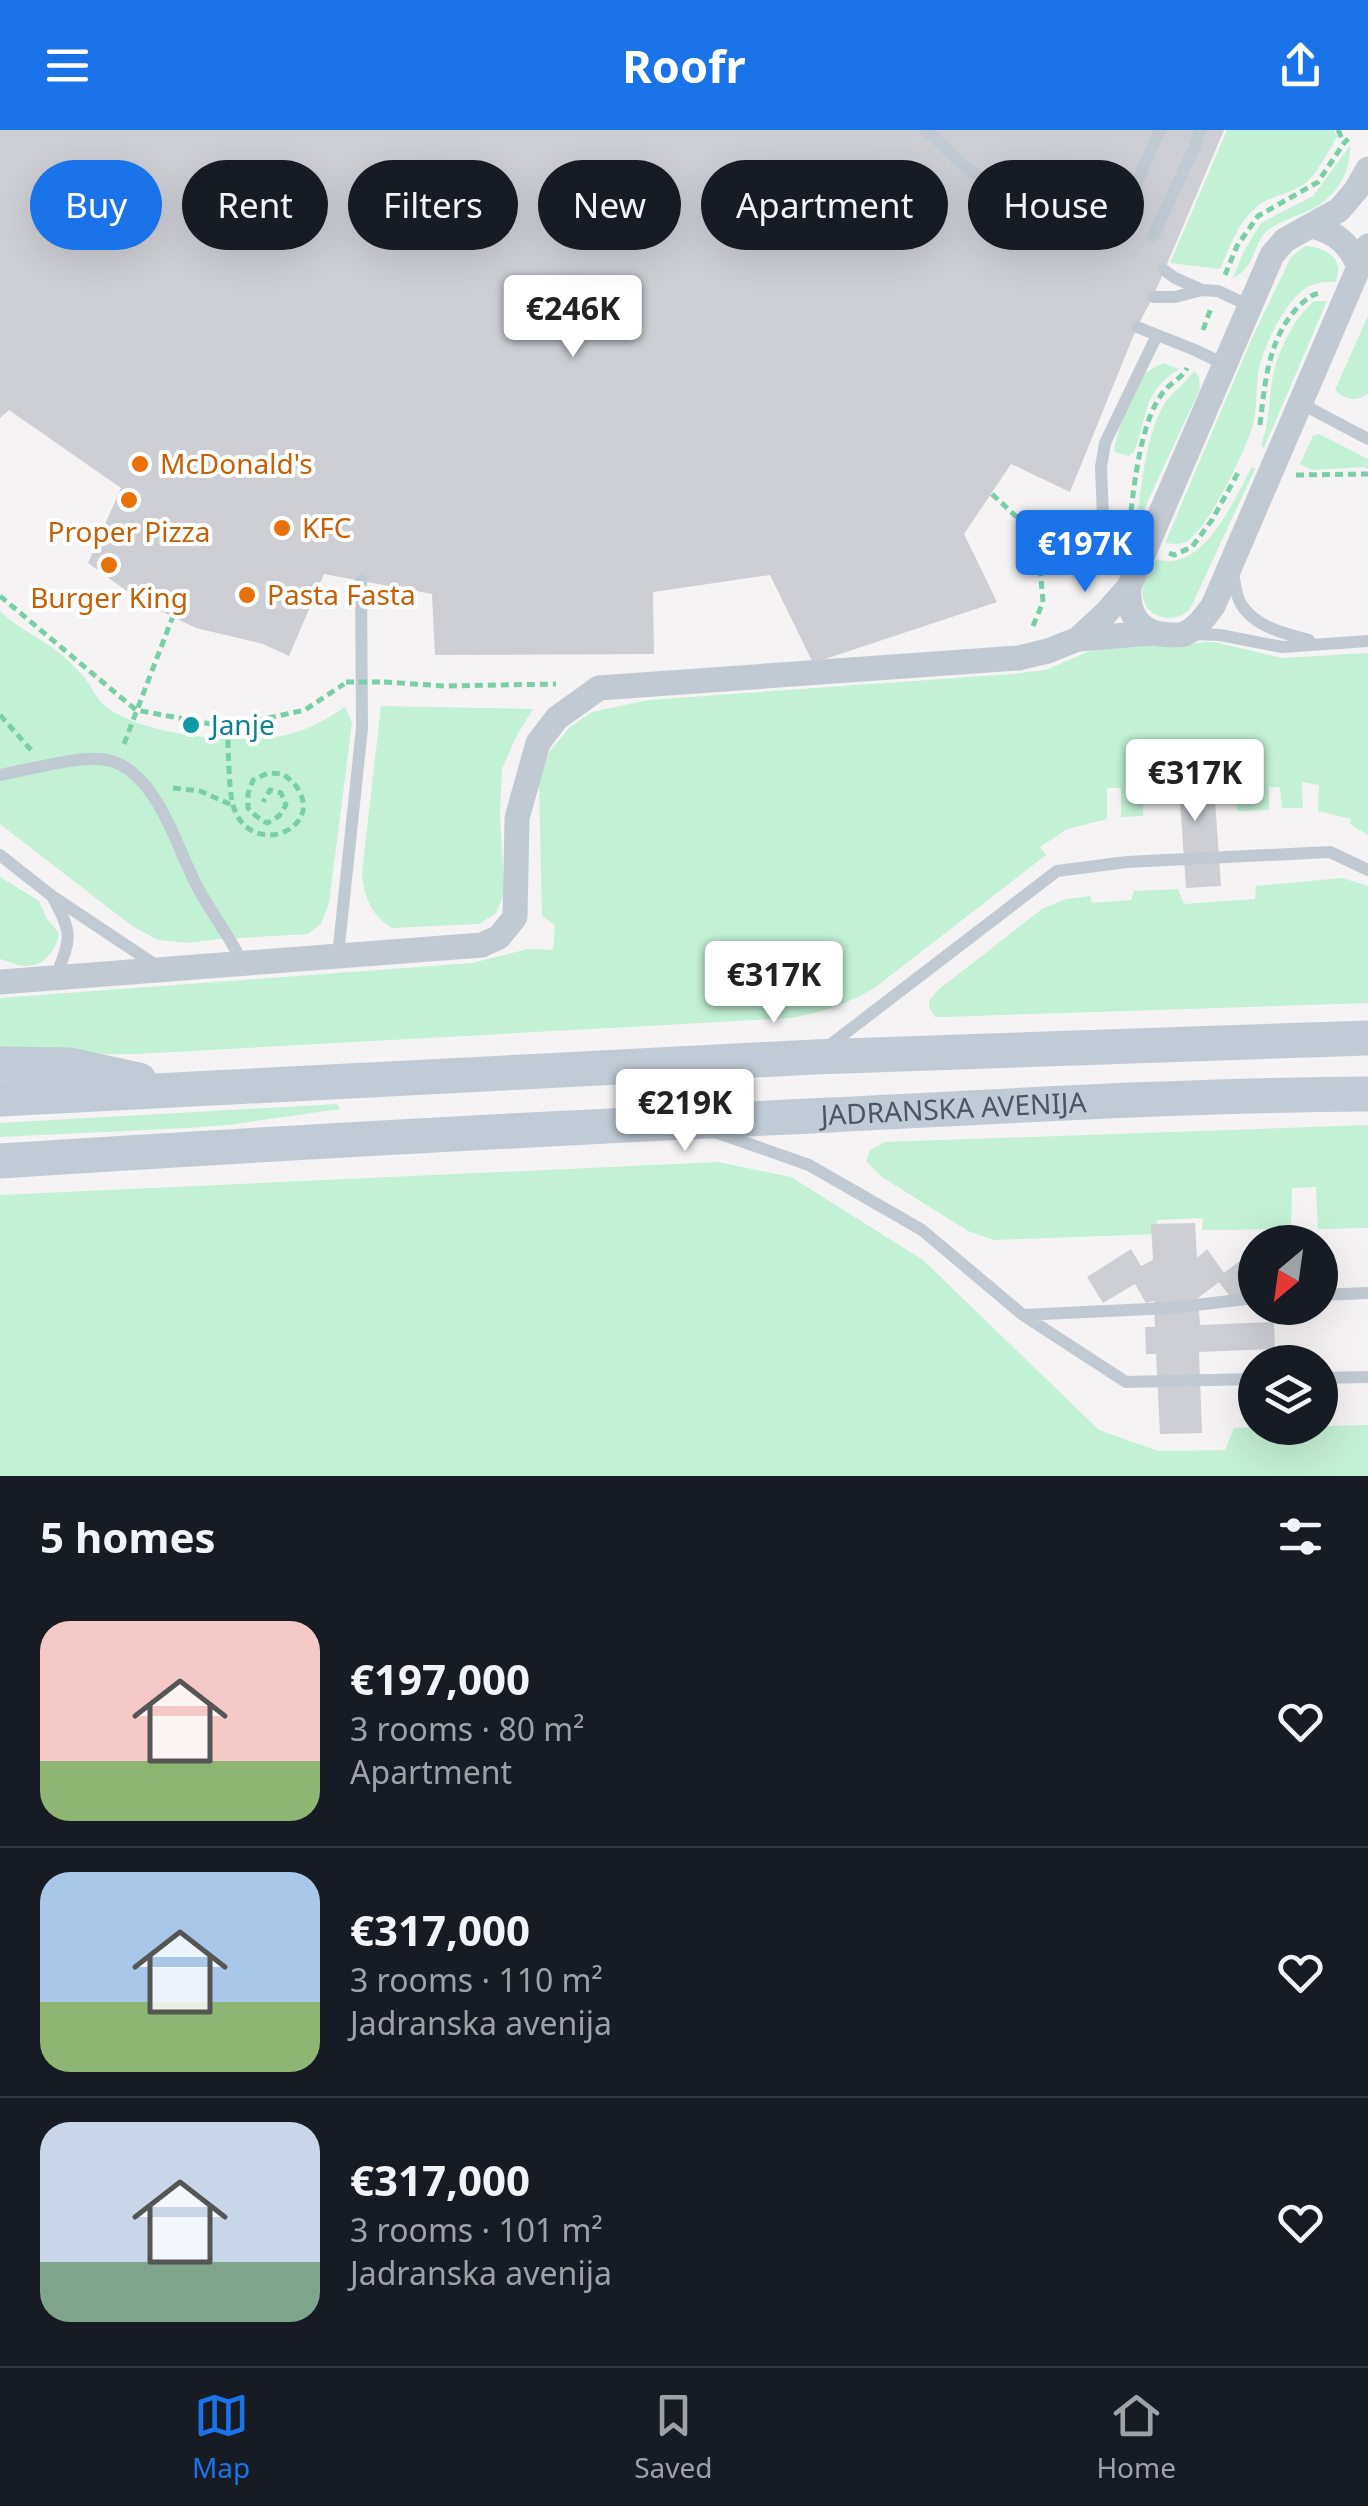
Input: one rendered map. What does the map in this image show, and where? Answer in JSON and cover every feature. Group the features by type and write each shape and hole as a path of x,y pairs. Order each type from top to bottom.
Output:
{"main road":[{"name":"JADRANSKA AVENIJA","path":"0,1099 814,1057 1368,1038"},
{"path":"0,1064 70,1065 184,1089"},
{"name":"JADRANSKA AVENIJA","path":"0,1161 308,1141 1244,1094 1368,1094"}],"street":[{"path":"1153,633 1132,615 1128,601 1132,580 1272,255 1284,240 1339,210 1368,169"},
{"path":"0,982 482,945 499,936 515,918 516,818 538,743 557,718 599,688 1018,658 1048,652 1078,639 1184,634 1199,624 1212,606 1365,258 1328,230 1312,226"},
{"path":"1078,639 1105,614 1132,580"}],"lane":[{"path":"925,130 965,167 990,183 1105,234 1116,227 1122,216 1160,130"},
{"path":"1154,236 1200,130"},
{"path":"1164,270 1202,290"},
{"path":"1152,296 1218,291 1250,306"},
{"path":"1137,327 1224,364"},
{"path":"1132,580 1103,518 1101,467 1105,443 1157,335"},
{"path":"1300,403 1368,439"},
{"path":"1231,562 1240,602 1256,620 1287,635 1322,644"},
{"path":"338,955 362,728 362,580"},
{"path":"1184,634 1220,635 1282,647 1368,641"},
{"path":"0,774 101,758 124,766 148,786 198,890 242,964"},
{"path":"814,1057 1057,870 1126,862 1330,852 1368,870"},
{"path":"0,855 52,896 164,970"},
{"path":"52,896 68,922 69,942 55,979"},
{"path":"684,1122 809,1165 922,1230 1023,1315 1126,1382 1238,1380"},
{"path":"1338,1294 1368,1293"},
{"path":"1023,1315 1170,1308 1238,1300"},
{"path":"1338,1378 1368,1377"}],"path":[{"path":"1118,546 1128,532 1137,464 1147,425 1164,391 1185,374 1237,246 1258,216 1318,182 1347,140 1338,130"},
{"path":"1259,426 1272,350 1288,318 1311,295 1331,292 1345,298"},
{"path":"1147,544 1174,554 1192,548 1247,456 1292,474 1368,474"},
{"path":"992,494 1051,549"},
{"path":"1048,627 1031,633 1043,602 1040,568 1051,549 1070,531 1088,520 1103,518"},
{"path":"1,597 136,710 227,727 305,710 346,682 445,686 559,684 599,688"},
{"path":"123,747 173,616"},
{"path":"0,715 38,758"},
{"path":"227,727 234,806 245,825 263,835 280,836 300,820 304,803 298,788 283,774 253,780 248,794 248,808 256,816 267,822 280,816 286,804 282,793 270,790 263,802"},
{"path":"165,786 200,791 234,806"}],"green space":[{"path":"1227,130 1334,130 1337,137 1306,182 1254,209 1236,233 1220,269 1170,263"},
{"path":"1350,146 1345,175 1335,191 1321,204 1269,229 1246,268 1233,278 1261,223 1313,196"},
{"path":"1305,246 1332,256 1338,267 1335,282 1306,288 1282,315 1260,364 1251,432 1236,466 1196,533 1182,543 1165,543 1253,336 1291,257"},
{"path":"1314,301 1327,301 1264,448 1261,445 1278,359 1292,327"},
{"path":"1368,316 1368,394 1351,399 1335,390"},
{"path":"1163,363 1179,369 1166,378 1152,397 1134,452 1129,456 1115,452 1121,423 1145,373"},
{"path":"1194,371 1200,389 1136,526 1156,422 1165,403"},
{"path":"1319,434 1368,459 1368,469 1313,470 1300,464 1313,436"},
{"path":"1252,467 1255,469 1190,609 1170,618 1150,611 1142,593 1156,559 1173,561 1189,556 1202,545 1226,515"},
{"path":"0,611 64,657 103,704 119,715 165,731 220,738 270,737 304,729 345,707 352,723 329,903 321,924 308,934 186,943 158,940 132,926 0,824"},
{"path":"1203,642 1282,658 1368,653 1368,835 1350,824 1351,819 1318,811 1319,785 1302,782 1303,808 1282,808 1280,787 1269,787 1269,810 1237,811 1235,768 1144,772 1143,816 1121,817 1121,788 1107,788 1107,819 1067,829 1040,847 1046,855 873,989 812,1013 790,1018 138,1054 0,1052 0,998 472,963 528,949 553,950 555,925 542,916 539,783 549,752 570,727 592,712 648,700 1012,674 1046,670 1115,644 1181,646"},
{"path":"381,706 533,709 502,769 504,893 496,913 479,924 392,928 370,905 362,873"},
{"path":"0,877 39,901 59,933 52,951 38,964 22,966 0,959"},
{"path":"1342,878 1368,886 1368,1003 944,1017 935,1017 929,1007 938,990 1042,909 1066,899 1090,896 1092,903 1131,900 1134,891 1178,889 1184,904 1255,899 1256,886"},
{"path":"337,1104 340,1109 228,1125 0,1137 0,1123"},
{"path":"1368,1125 1368,1228 1318,1225 1316,1187 1292,1188 1291,1225 1202,1230 1203,1218 1157,1220 1156,1234 994,1240 968,1231 882,1177 866,1161 870,1150 885,1142"},
{"path":"718,1162 791,1177 923,1260 1099,1430 1158,1451 1225,1450 1234,1428 1238,1428 1238,1445 1338,1445 1338,1426 1368,1425 1368,1476 0,1476 0,1195"}],"building":[{"path":"0,130 1224,130 1070,492 1011,464 964,534 997,602 813,663 770,575 653,592 654,654 435,655 432,594 324,574 289,656 263,644 196,628 142,602 88,563 121,488 9,410 0,418"},
{"path":"1213,772 1221,886 1186,888 1180,800 1154,802 1152,776"},
{"path":"1195,1223 1197,1258 1207,1249 1224,1273 1238,1262 1238,1299 1234,1302 1219,1282 1198,1298 1200,1325 1274,1325 1275,1345 1238,1345 1238,1350 1199,1352 1202,1433 1160,1434 1156,1354 1146,1354 1145,1327 1155,1327 1154,1301 1146,1303 1135,1284 1103,1303 1087,1277 1131,1249 1141,1266 1153,1260 1151,1224"}],"place":[{"name":"McDonald's","path":"140,464"},
{"name":"Proper Pizza","path":"129,500"},
{"name":"KFC","path":"282,528"},
{"name":"Burger King","path":"109,565"},
{"name":"Pasta Fasta","path":"247,595"},
{"name":"Janje","path":"191,725"}]}
